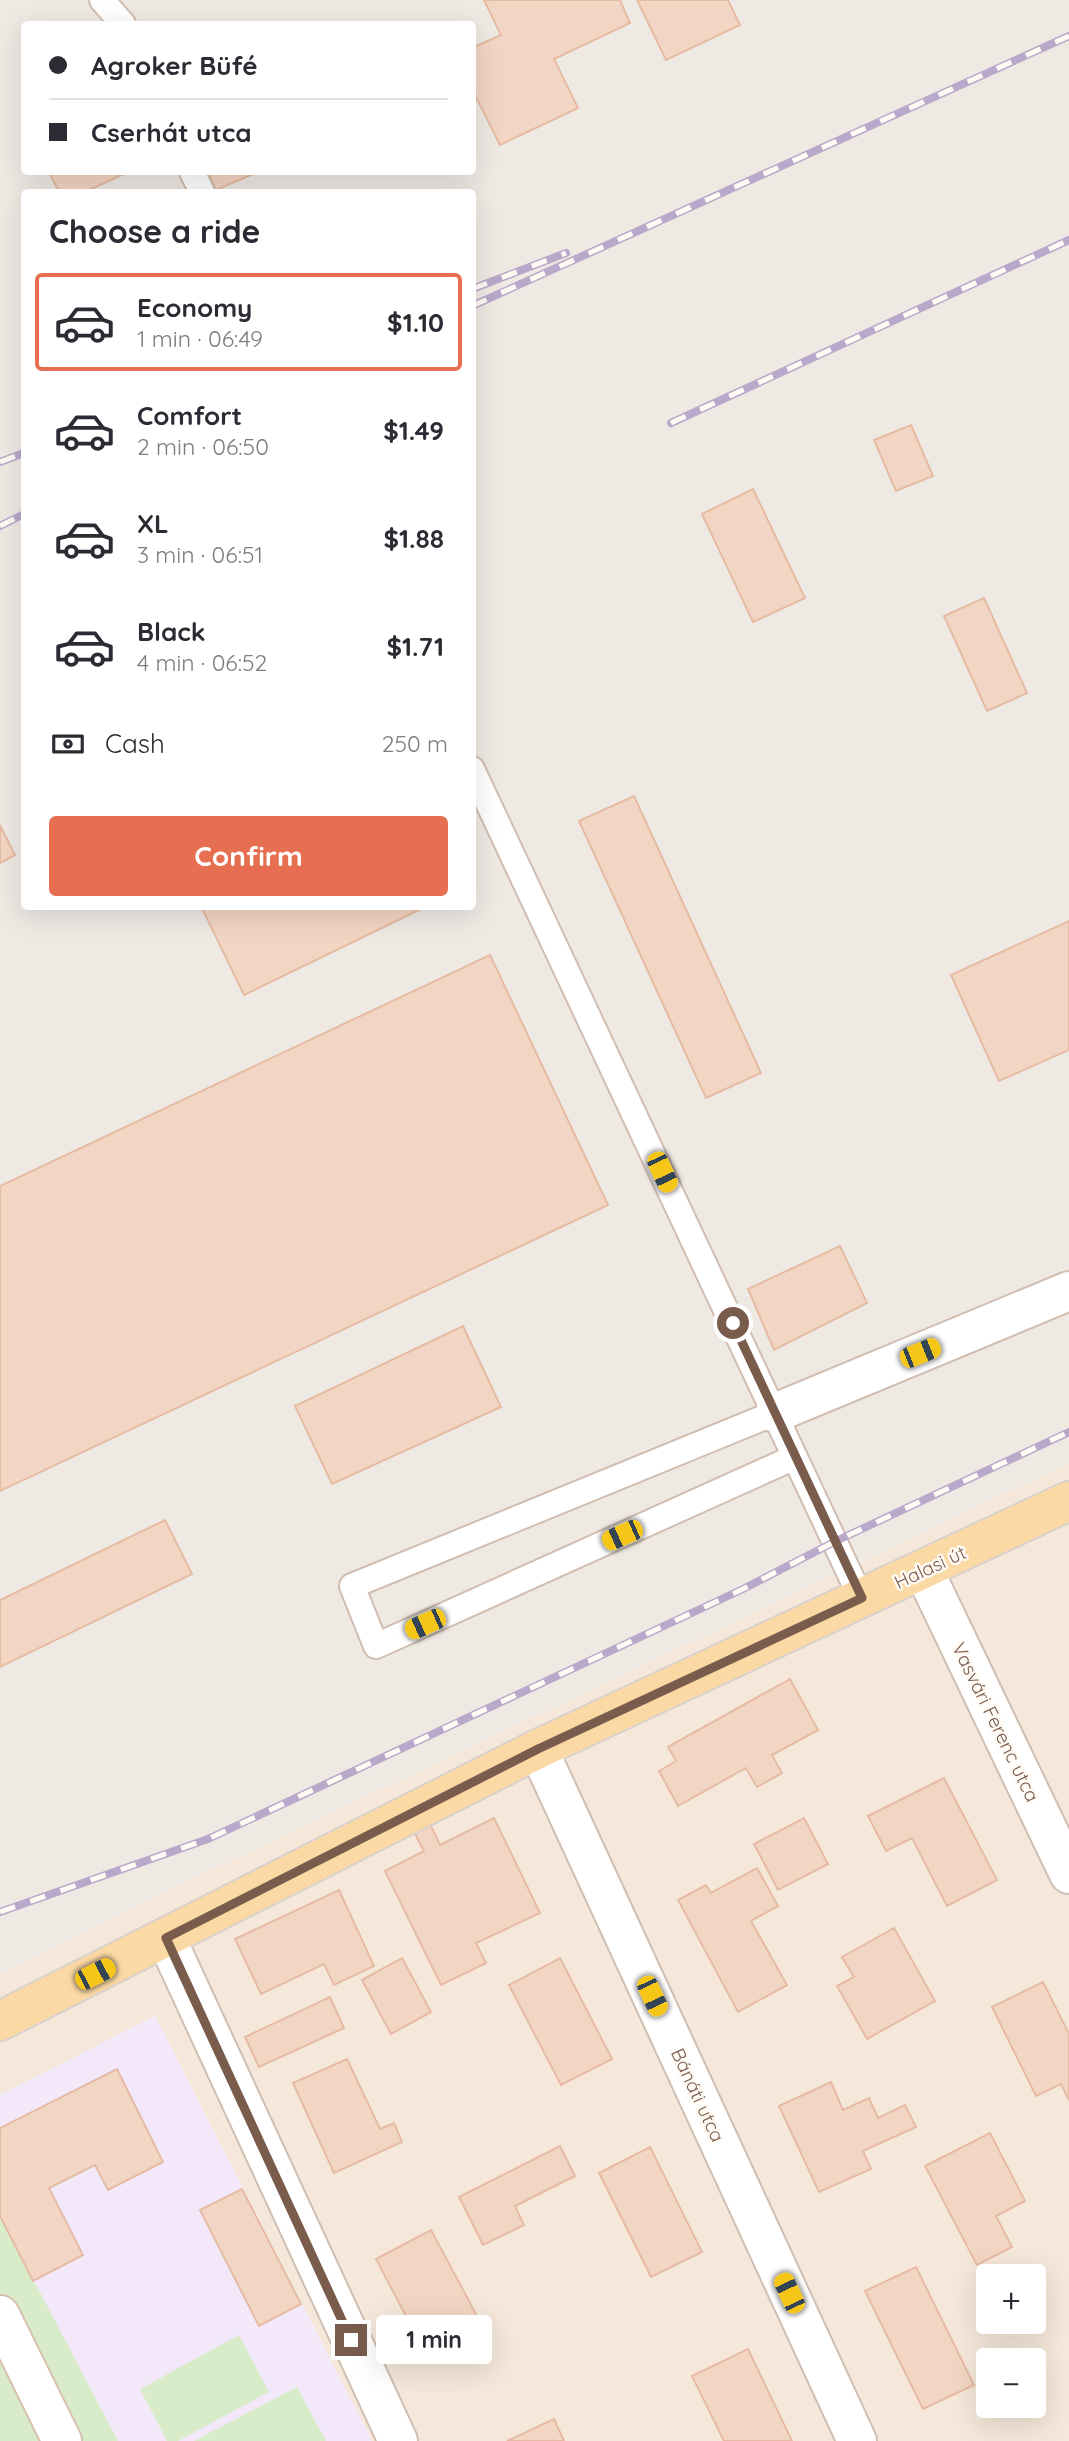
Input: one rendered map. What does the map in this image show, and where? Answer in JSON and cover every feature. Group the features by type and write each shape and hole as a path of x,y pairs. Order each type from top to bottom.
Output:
{"main road":[{"name":"Halasi út","path":"0,2021 538,1749 1069,1502"}],"street":[{"path":"775,1413 1069,1291"},
{"name":"Vasvári Ferenc utca","path":"923,1571 1069,1874"},
{"name":"Bánáti utca","path":"538,1749 857,2441"},
{"path":"166,1938 398,2441"},
{"path":"0,2315 62,2441"}],"lane":[{"path":"102,0 120,21"},
{"path":"476,778 862,1598"},
{"path":"775,1413 352,1586 376,1646 795,1457"}],"shaded area":[{"path":"0,0 1069,0 1069,1463 152,1898 0,1975"},
{"path":"1069,1463 1069,2441 372,2441 155,2016 0,2095 0,1975 152,1898"},
{"path":"155,2016 372,2441 118,2441 33,2281 0,2216 0,2095"}],"green space":[{"path":"0,2216 118,2441 0,2441"},
{"path":"239,2335 269,2392 178,2441 167,2441 140,2389"},
{"path":"297,2387 326,2441 194,2441"}],"building":[{"path":"484,0 620,0 630,23 554,59 578,108 500,145 476,97 476,46 501,35"},
{"path":"637,0 728,0 740,25 666,60"},
{"path":"50,175 122,175 91,189 58,189"},
{"path":"209,175 251,175 218,189 216,189"},
{"path":"911,425 933,476 896,491 874,440"},
{"path":"753,489 805,598 753,622 702,514"},
{"path":"984,598 1027,693 987,711 944,616"},
{"path":"634,796 761,1073 706,1098 579,821"},
{"path":"0,825 15,855 0,863"},
{"path":"203,910 419,910 244,995"},
{"path":"1069,921 1069,1050 999,1081 951,975"},
{"path":"490,955 608,1205 0,1491 0,1186"},
{"path":"840,1246 867,1303 774,1350 748,1289"},
{"path":"463,1326 501,1407 332,1484 295,1406"},
{"path":"165,1520 192,1574 0,1667 0,1600"},
{"path":"790,1679 818,1730 772,1755 782,1773 757,1787 746,1768 678,1806 659,1771 676,1761 668,1747"},
{"path":"944,1778 997,1880 947,1906 912,1838 886,1851 868,1816"},
{"path":"494,1818 540,1913 476,1943 486,1963 441,1985 385,1871 424,1851 414,1832 430,1824 440,1845"},
{"path":"804,1818 828,1864 778,1890 754,1844"},
{"path":"757,1868 778,1906 751,1921 787,1985 738,2012 678,1900 706,1885 711,1893"},
{"path":"339,1890 374,1966 334,1985 324,1964 261,1994 235,1939"},
{"path":"894,1928 935,2001 867,2039 837,1986 854,1977 842,1957"},
{"path":"402,1958 431,2012 391,2034 362,1980"},
{"path":"560,1958 612,2059 561,2085 509,1985"},
{"path":"1043,1982 1069,2034 1069,2100 1061,2084 1036,2096 992,2007"},
{"path":"330,1997 344,2028 259,2067 245,2037"},
{"path":"347,2059 380,2129 394,2123 402,2142 334,2173 293,2083"},
{"path":"117,2069 163,2162 108,2190 95,2165 49,2188 83,2255 33,2281 0,2216 0,2128"},
{"path":"831,2082 843,2110 869,2098 878,2118 905,2105 916,2127 863,2151 871,2169 819,2192 779,2106"},
{"path":"990,2133 1025,2201 996,2216 1012,2247 976,2264 925,2166"},
{"path":"560,2146 575,2176 515,2206 524,2225 483,2245 459,2197"},
{"path":"650,2147 702,2252 651,2277 599,2173"},
{"path":"242,2189 301,2304 259,2326 200,2210"},
{"path":"431,2230 484,2329 428,2358 376,2259"},
{"path":"916,2267 974,2385 923,2409 865,2291"},
{"path":"748,2349 792,2441 724,2441 692,2376"},
{"path":"554,2419 564,2441 507,2441"}],"railway":[{"path":"476,304 1069,36"},
{"path":"671,423 1069,240"},
{"path":"476,287 566,253"},
{"path":"0,462 21,454"},
{"path":"0,526 21,516"},
{"path":"0,1912 208,1839 743,1589 836,1541 1069,1432"}],"route":[{"path":"351,2340 166,1938 538,1749 862,1598 733,1323"}]}
